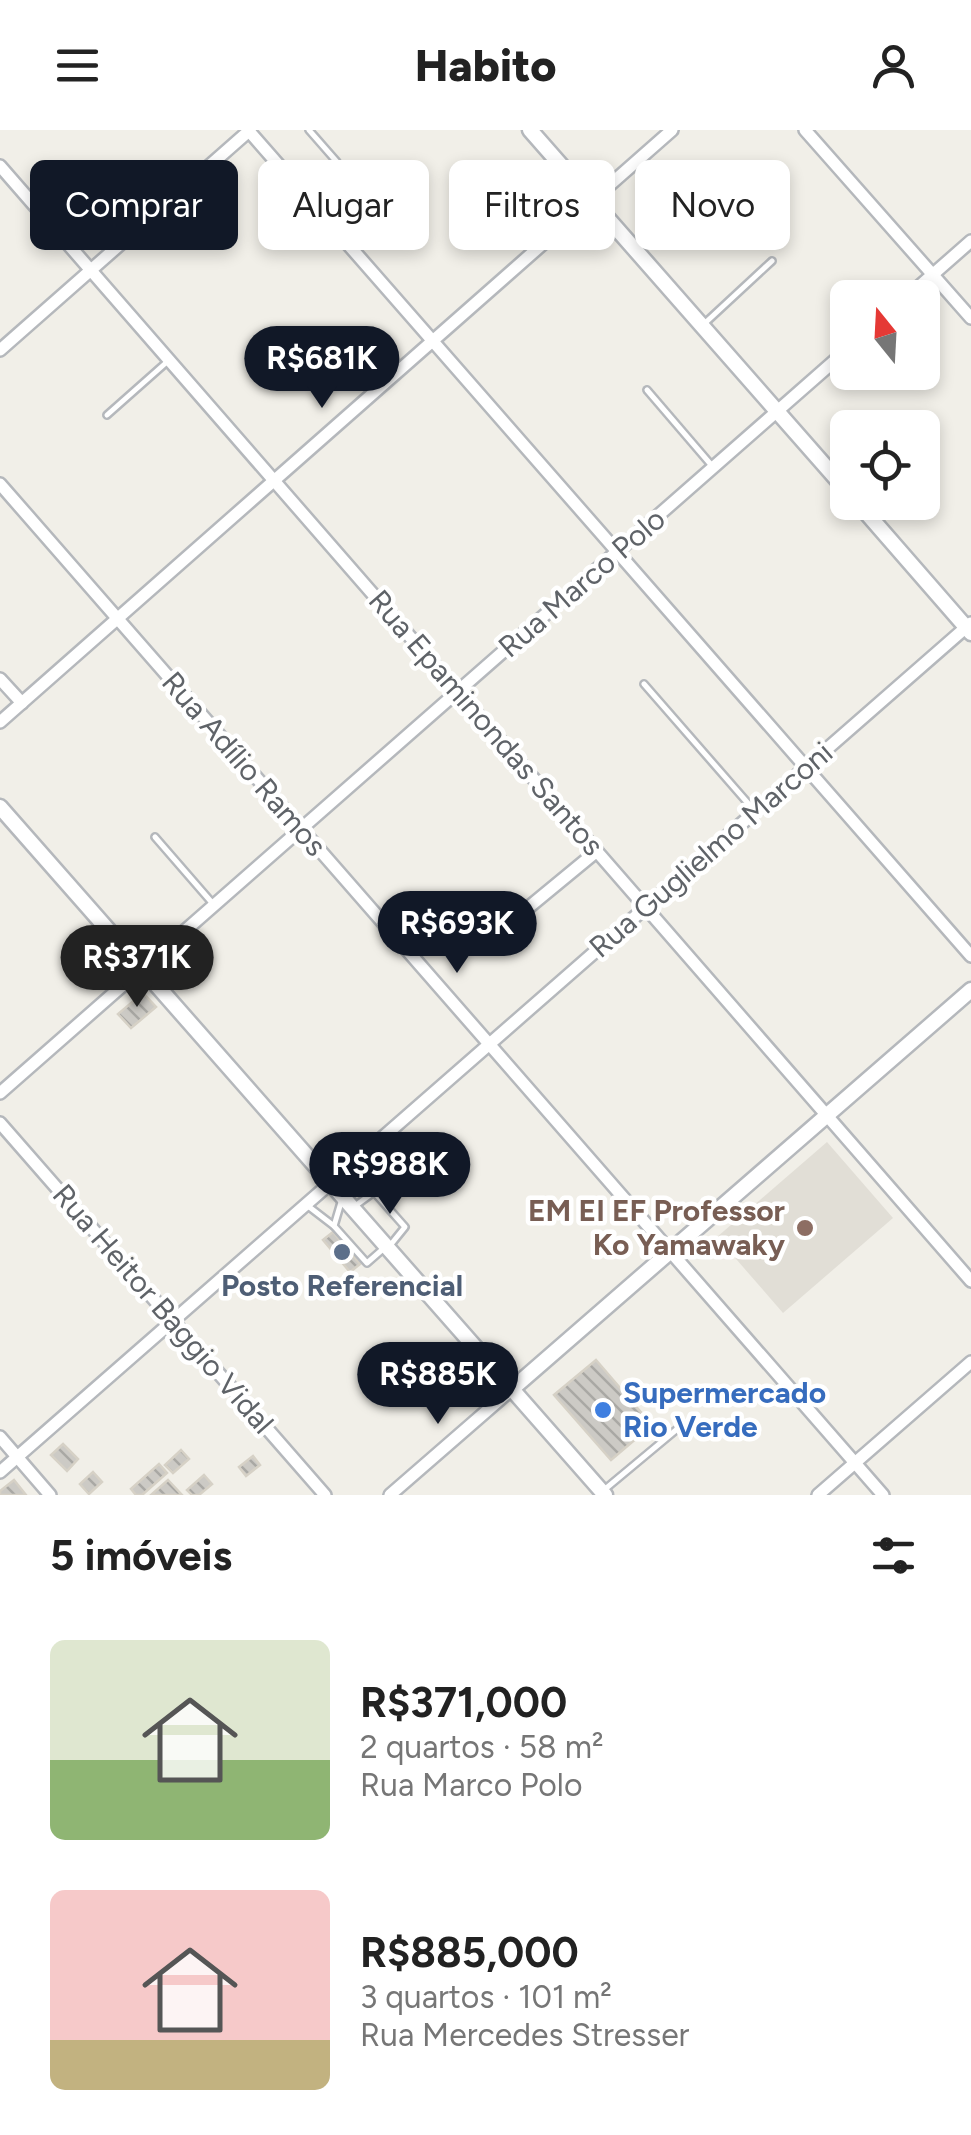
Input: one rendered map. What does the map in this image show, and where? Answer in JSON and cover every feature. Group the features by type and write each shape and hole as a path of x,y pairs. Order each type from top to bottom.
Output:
{"street":[{"path":"0,350 249,130 971,956"},
{"path":"530,130 556,160"},
{"path":"615,181 672,130"},
{"path":"805,130 971,318"},
{"name":"Rua Epaminondas Santos","path":"0,166 971,1280"},
{"path":"615,227 830,471"},
{"path":"926,280 971,241"},
{"path":"0,722 536,250"},
{"name":"Rua Marco Polo","path":"0,1093 830,365"},
{"name":"Rua Adílio Ramos","path":"0,484 883,1495"},
{"path":"873,520 969,628"},
{"name":"Rua Guglielmo Marconi","path":"0,1472 969,628"},
{"path":"0,680 22,703"},
{"path":"0,807 603,1493"},
{"path":"512,920 596,851"},
{"path":"390,1495 971,990"},
{"name":"Rua Heitor Baggio Vidal","path":"0,1123 325,1495"},
{"path":"818,1495 971,1362"},
{"path":"0,1438 50,1495"}],"lane":[{"path":"309,130 335,160"},
{"path":"702,326 772,262"},
{"path":"107,415 169,360"},
{"path":"647,390 713,467"},
{"path":"644,684 755,812"},
{"path":"154,837 214,905"},
{"path":"306,1204 334,1226 367,1262 406,1230 377,1194 371,1192 348,1202 334,1226"},
{"path":"603,1493 676,1430"}],"shaded area":[{"name":"EM EI EF Professor Ko Yamawaky","path":"827,1142 893,1218 783,1313 717,1237"}],"building":[{"path":"143,993 156,1007 131,1028 118,1014"},
{"name":"Posto Referencial","path":"333,1232 360,1264 350,1272 323,1240"},
{"name":"Supermercado Rio Verde","path":"596,1360 652,1425 611,1460 554,1395"},
{"path":"63,1444 78,1459 67,1471 51,1455"},
{"path":"181,1450 189,1459 173,1473 165,1465"},
{"path":"253,1456 260,1465 246,1476 239,1467"},
{"path":"159,1464 167,1473 142,1495 136,1495 131,1489"},
{"path":"93,1472 102,1482 89,1494 80,1484"},
{"path":"204,1475 212,1484 199,1495 192,1495 187,1490"},
{"path":"14,1480 26,1495 0,1495 0,1491"},
{"path":"168,1480 182,1495 151,1495"}],"place":[{"name":"EM EI EF Professor Ko Yamawaky","path":"805,1228"},
{"name":"Posto Referencial","path":"342,1252"},
{"name":"Supermercado Rio Verde","path":"603,1410"}]}
